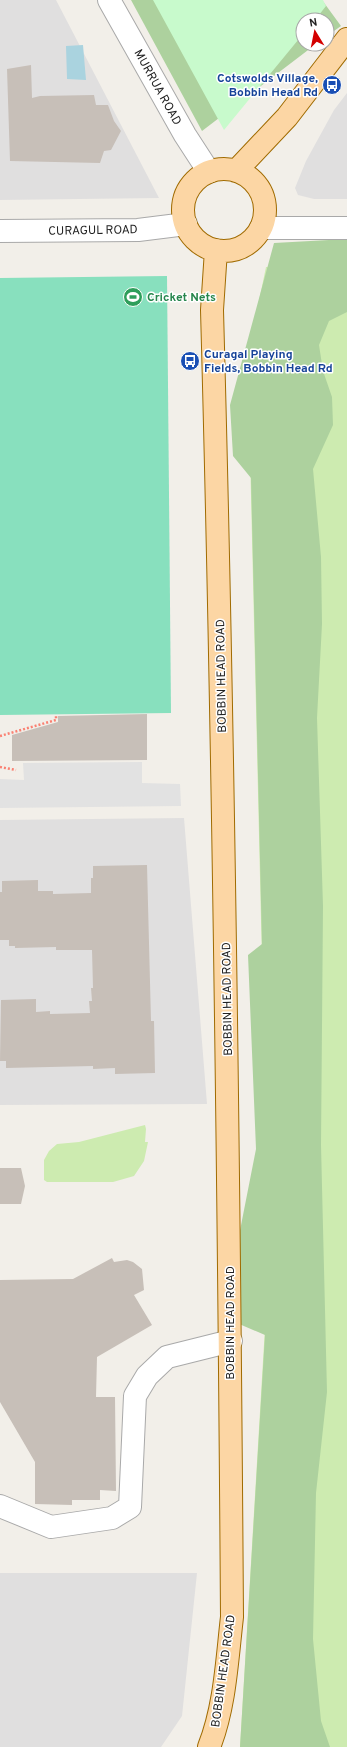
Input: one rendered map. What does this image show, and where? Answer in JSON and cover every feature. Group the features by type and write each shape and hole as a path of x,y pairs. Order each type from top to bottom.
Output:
{"main road":[{"path":"236,171 287,117 347,39"},
{"path":"222,169 236,171 249,177 259,187 264,200 265,214 261,228 253,239 242,247 229,251 216,250 203,245 193,236 186,224 184,214 186,194 191,185 198,178 209,172 222,169"},
{"name":"BOBBIN HEAD ROAD","path":"209,1747 214,1734 222,1693 232,1617 224,793 212,310 216,250"}],"street":[{"name":"MURRUA ROAD","path":"109,0 185,135 209,172"},
{"name":"CURAGUL ROAD","path":"0,231 138,230 186,224"},
{"path":"261,228 347,228"},
{"path":"0,1506 51,1527 112,1518 130,1507 135,1396 147,1376 167,1357 230,1341"}],"path":[{"path":"0,736 56,720 56,715"},
{"path":"0,767 16,770"}],"shaded area":[{"path":"0,0 56,0 159,198 0,200"},
{"path":"347,93 347,199 314,199 298,195 295,188 306,161 334,110"},
{"path":"142,762 142,783 180,784 181,806 0,808 0,779 24,780 23,763"},
{"path":"184,818 207,1104 0,1105 0,820"},
{"path":"0,1573 197,1573 182,1716 161,1747 0,1747"}],"green space":[{"path":"131,0 322,0 331,12 295,12 295,52 306,52 202,131"},
{"path":"153,0 323,0 326,6 321,12 295,12 295,44 224,130"},
{"path":"335,18 341,26 335,30"},
{"path":"347,239 347,312 329,321 319,345 323,371 332,397 333,425 313,469 321,557 322,624 317,718 323,906 321,1145 327,1392 316,1493 313,1639 321,1721 330,1747 240,1747 265,1335 223,1317 256,1149 248,955 262,944 251,478 233,456 230,405 274,243"},
{"path":"347,266 347,1747 240,1747 269,1260 249,411 256,315 266,267"},
{"path":"167,276 171,713 0,715 0,278"},
{"path":"145,1125 145,1142 148,1142 144,1161 134,1176 113,1182 47,1182 44,1180 44,1160 49,1151 57,1144 79,1142"}],"water":[{"path":"83,45 86,80 67,79 66,46"}],"building":[{"path":"31,65 32,98 40,96 94,95 96,105 108,105 114,121 121,131 111,150 104,151 100,163 10,161 7,69"},
{"path":"147,714 147,760 12,761 12,735 58,722 58,716"},
{"path":"147,865 151,1021 154,1021 155,1073 115,1074 115,1068 93,1069 93,1066 6,1068 6,1061 0,1061 1,1000 36,999 36,1012 50,1011 50,1014 90,1013 89,1001 92,1001 91,988 93,988 92,950 56,950 56,947 15,948 15,946 9,946 9,940 0,940 0,892 2,892 2,881 38,880 38,891 53,891 53,894 91,893 93,866"},
{"path":"0,1168 21,1168 25,1186 21,1204 0,1204"},
{"path":"112,1258 114,1262 127,1260 133,1262 142,1269 144,1290 134,1295 152,1325 97,1357 96,1397 115,1397 116,1491 100,1490 100,1500 72,1500 72,1505 35,1504 35,1462 0,1402 0,1280 73,1279"}],"place":[{"name":"Cotswolds Village, Bobbin Head Rd","path":"332,85"},
{"name":"Cricket Nets","path":"133,297"},
{"name":"Curagal Playing Fields, Bobbin Head Rd","path":"190,361"}]}
